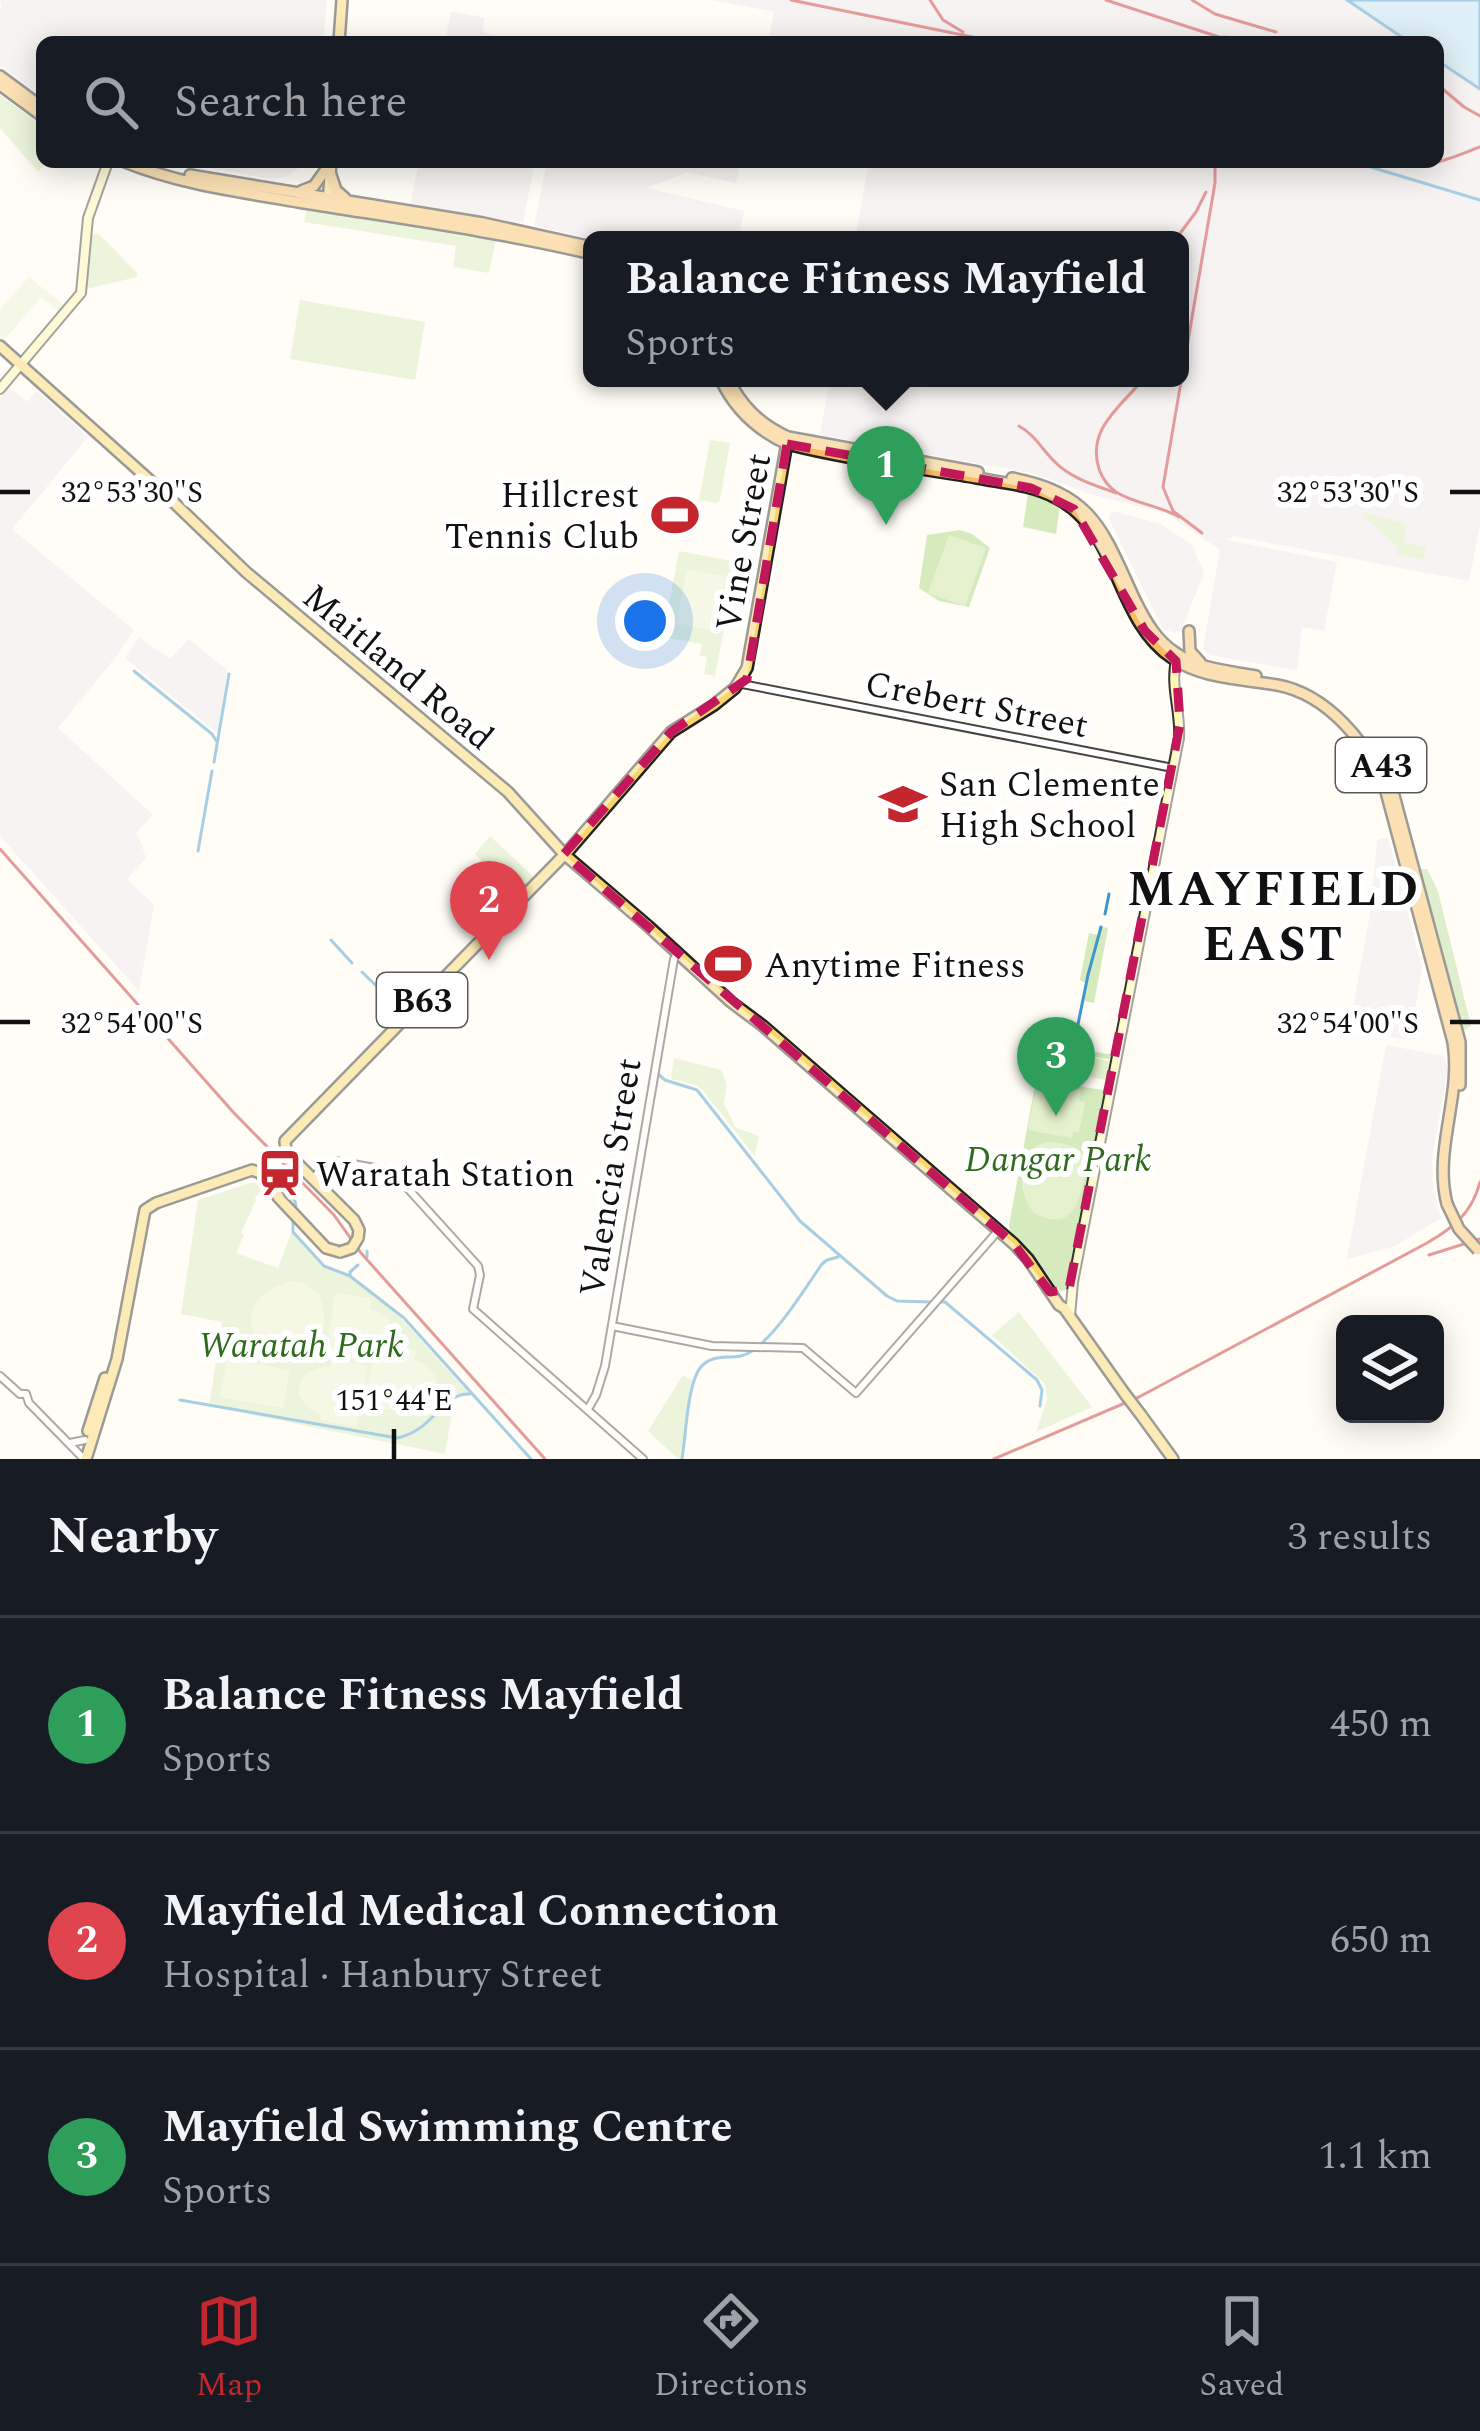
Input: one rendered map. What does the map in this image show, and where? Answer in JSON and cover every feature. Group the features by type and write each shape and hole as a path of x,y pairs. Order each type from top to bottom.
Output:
{"highway":[{"path":"0,80 36,107"},
{"path":"146,168 184,180 583,248"},
{"path":"154,168 325,202 483,223 583,248"},
{"path":"283,191 311,188 326,168"},
{"path":"327,168 338,193 357,203"},
{"name":"A43","path":"727,387 745,416 763,431 788,441 1025,481 1060,492 1096,522 1150,629 1177,658 1206,674 1305,693 1341,722 1380,776 1454,1052 1455,1078 1442,1163 1449,1204"},
{"path":"1189,631 1190,651 1207,667"},
{"name":"A43","path":"1177,658 1292,682 1316,693 1345,718 1387,775 1460,1046 1461,1076 1447,1164 1449,1204"},
{"path":"1449,1204 1459,1228 1479,1250"}],"main road":[{"path":"336,36 339,0"},
{"path":"0,389 81,293 88,218 106,168"},
{"path":"102,180 110,168"},
{"path":"325,202 327,168"},
{"name":"Maitland Road","path":"0,351 246,572 508,792 565,854 1023,1253 1171,1459"},
{"name":"Vine Street","path":"733,687 749,656 788,441"},
{"path":"749,656 746,682 751,687"},
{"path":"1061,1304 1071,1288 1180,730 1173,684 1177,658"},
{"name":"B63","path":"263,1180 323,1246 340,1252 352,1248 358,1238 354,1220 284,1147 287,1138 565,854 671,732 733,687"},
{"path":"196,1190 247,1171 263,1180"},
{"path":"83,1458 118,1347 145,1210 244,1176 263,1180"},
{"path":"1050,1292 1060,1294 1071,1288"},
{"path":"1070,1316 1071,1288"},
{"name":"Maitland Road","path":"1061,1304 1059,1311 1124,1395"},
{"path":"83,1458 118,1347"}],"street":[{"name":"Crebert Street","path":"733,687 771,692"},
{"name":"Crebert Street","path":"733,687 1173,767"},
{"name":"Valencia Street","path":"588,1409 602,1378 678,952"},
{"path":"313,1178 326,1165 340,1161 389,1170 399,1178 478,1266 473,1309 643,1459"},
{"path":"612,1326 712,1346 803,1348 856,1393 998,1231"},
{"path":"0,1376 83,1458"},
{"path":"70,1443 86,1440"}],"highlighted area":[{"path":"787,444 1031,488 1074,509 1145,631 1176,661 1180,724 1069,1289 1050,1292 1014,1244 564,854 671,732 747,679"}],"shaded area":[{"path":"0,0 327,0 324,36 36,36 36,93 0,66"},
{"path":"713,0 1344,0 1399,36 769,36 774,12"},
{"path":"451,11 485,18 482,32 499,36 446,36"},
{"path":"1444,66 1480,89 1480,525 1469,581 1234,536 1227,540 1337,562 1324,631 1302,627 1297,670 1209,655 1203,649 1220,550 1166,513 1035,474 820,435 828,387 1189,387 1189,231 857,231 868,168 1444,168"},
{"path":"209,168 299,168 272,179"},
{"path":"418,168 534,168 523,223 410,204"},
{"path":"546,168 739,168 736,183 687,172 647,188 744,211 740,231 583,231 583,237 534,226"},
{"path":"9,387 27,402 37,391 88,437 12,529 134,630 58,728 153,815 135,834 146,858 127,879 154,905 139,991 0,836 0,398"},
{"path":"1112,511 1161,524 1192,545 1204,573 1181,631 1163,629 1109,519"},
{"path":"139,637 170,659 189,639 227,670 218,734 125,658"},
{"path":"1388,837 1422,967 1410,1040 1349,1030 1371,909 1377,840"},
{"path":"1386,1045 1444,1056 1448,1071 1432,1158 1441,1218 1395,1246 1347,1259"}],"green space":[{"path":"0,95 36,122 36,168 42,168 38,172 0,128"},
{"path":"307,207 496,240 489,273 453,267 456,246 304,222"},
{"path":"98,233 137,277 86,289 90,240"},
{"path":"29,277 64,305 59,311 41,297 4,340 0,309"},
{"path":"300,300 425,322 415,380 290,359"},
{"path":"710,440 730,443 717,503 699,500"},
{"path":"1028,493 1060,505 1056,534 1023,527"},
{"path":"1363,512 1407,524 1403,542 1426,547 1424,560 1397,554 1397,547"},
{"path":"960,530 990,548 969,607 939,601 919,588 927,535"},
{"path":"949,535 986,548 965,606 928,593"},
{"path":"679,551 737,562 715,676 704,674 707,657 700,656 702,644 663,637"},
{"path":"687,569 725,576 715,631 676,624"},
{"path":"490,836 535,878 520,894 475,854"},
{"path":"1420,869 1427,869 1438,891 1471,1026 1463,1031"},
{"path":"1099,926 1108,928 1094,1003 1083,1001 1085,983 1080,980 1089,933 1098,935"},
{"name":"Dangar Park","path":"1043,1043 1114,1055 1113,1060 1045,1048 1041,1070 1062,1075 1062,1083 1108,1091 1073,1268 1066,1290 1060,1293 1009,1225"},
{"path":"1047,1048 1110,1061 1106,1080 1043,1069"},
{"path":"674,1058 721,1070 727,1084 724,1103 735,1127 759,1136 755,1156 703,1091 671,1079"},
{"path":"1057,1085 1081,1090 1079,1101 1085,1102 1079,1132 1073,1132 1072,1138 1028,1130 1036,1087 1048,1090"},
{"path":"1046,1142 1076,1148 1087,1162 1075,1208 1060,1219 1034,1213 1022,1184 1029,1154"},
{"name":"Waratah Park","path":"250,1183 261,1189 236,1253 278,1268 292,1231 323,1267 352,1278 399,1316 469,1393 455,1395 445,1454 209,1406 222,1322 181,1314 198,1200"},
{"path":"292,1281 319,1294 324,1324 318,1342 303,1356 286,1359 270,1353 251,1325 253,1308 266,1292"},
{"path":"335,1293 371,1298 370,1309 390,1322 391,1345 416,1350 414,1360 433,1372 436,1381 427,1403 404,1412 364,1405 373,1358 326,1355"},
{"path":"1019,1312 1092,1407 1036,1432 1047,1400 1045,1384 992,1335"},
{"path":"227,1359 290,1370 283,1408 220,1397"},
{"path":"332,1359 368,1366 356,1427 320,1420 321,1415 299,1394 302,1378 330,1367"},
{"path":"683,1375 693,1381 678,1459 648,1431"}],"water":[{"path":"1347,0 1480,0 1480,89 1444,65 1444,36 1400,36"}],"waterway":[{"path":"1374,168 1480,200"},
{"path":"134,671 217,742"},
{"path":"214,762 229,674"},
{"path":"198,851 212,771"},
{"path":"1105,914 1109,894"},
{"path":"1075,1039 1101,927"},
{"path":"331,940 352,963"},
{"path":"362,972 395,1004"},
{"path":"658,1074 697,1090 800,1221 887,1296 897,1301 931,1302"},
{"path":"276,1184 296,1206"},
{"path":"293,1222 293,1232 324,1266 350,1276 404,1318 531,1459"},
{"path":"367,1251 367,1257"},
{"path":"682,1459 690,1399 700,1368 712,1359 739,1356 762,1343 822,1264 838,1257"},
{"path":"350,1276 358,1265"},
{"path":"941,1302 1037,1380 1042,1390 1040,1406"},
{"path":"180,1400 397,1438 420,1428 451,1399 470,1394"}],"railway":[{"path":"791,0 968,36"},
{"path":"930,0 943,20 963,32"},
{"path":"1106,0 1216,36"},
{"path":"1192,0 1215,14 1276,32"},
{"path":"1444,90 1480,116"},
{"path":"1444,160 1480,147"},
{"path":"1189,335 1215,168"},
{"path":"1182,231 1206,192"},
{"path":"1136,387 1102,429 1096,454 1099,469 1116,492 1179,517"},
{"path":"1180,387 1163,487 1173,511 1202,533"},
{"path":"1019,426 1067,472 1116,493"},
{"path":"0,849 234,1113 334,1215 361,1253 545,1459"},
{"path":"994,1459 1139,1397 1427,1243 1460,1218 1480,1182"},
{"path":"1429,1255 1480,1239"}],"place":[{"name":"Hillcrest Tennis Club","path":"675,515"},
{"name":"Balance Fitness Mayfield","path":"886,525"},
{"name":"San Clemente High School","path":"903,804"},
{"name":"Mayfield Medical Connection","path":"489,960"},
{"name":"Anytime Fitness","path":"728,964"},
{"name":"Mayfield Swimming Centre","path":"1056,1116"},
{"name":"Waratah Station","path":"280,1173"}],"district":[{"name":"MAYFIELD EAST","path":"1274,916"}]}
